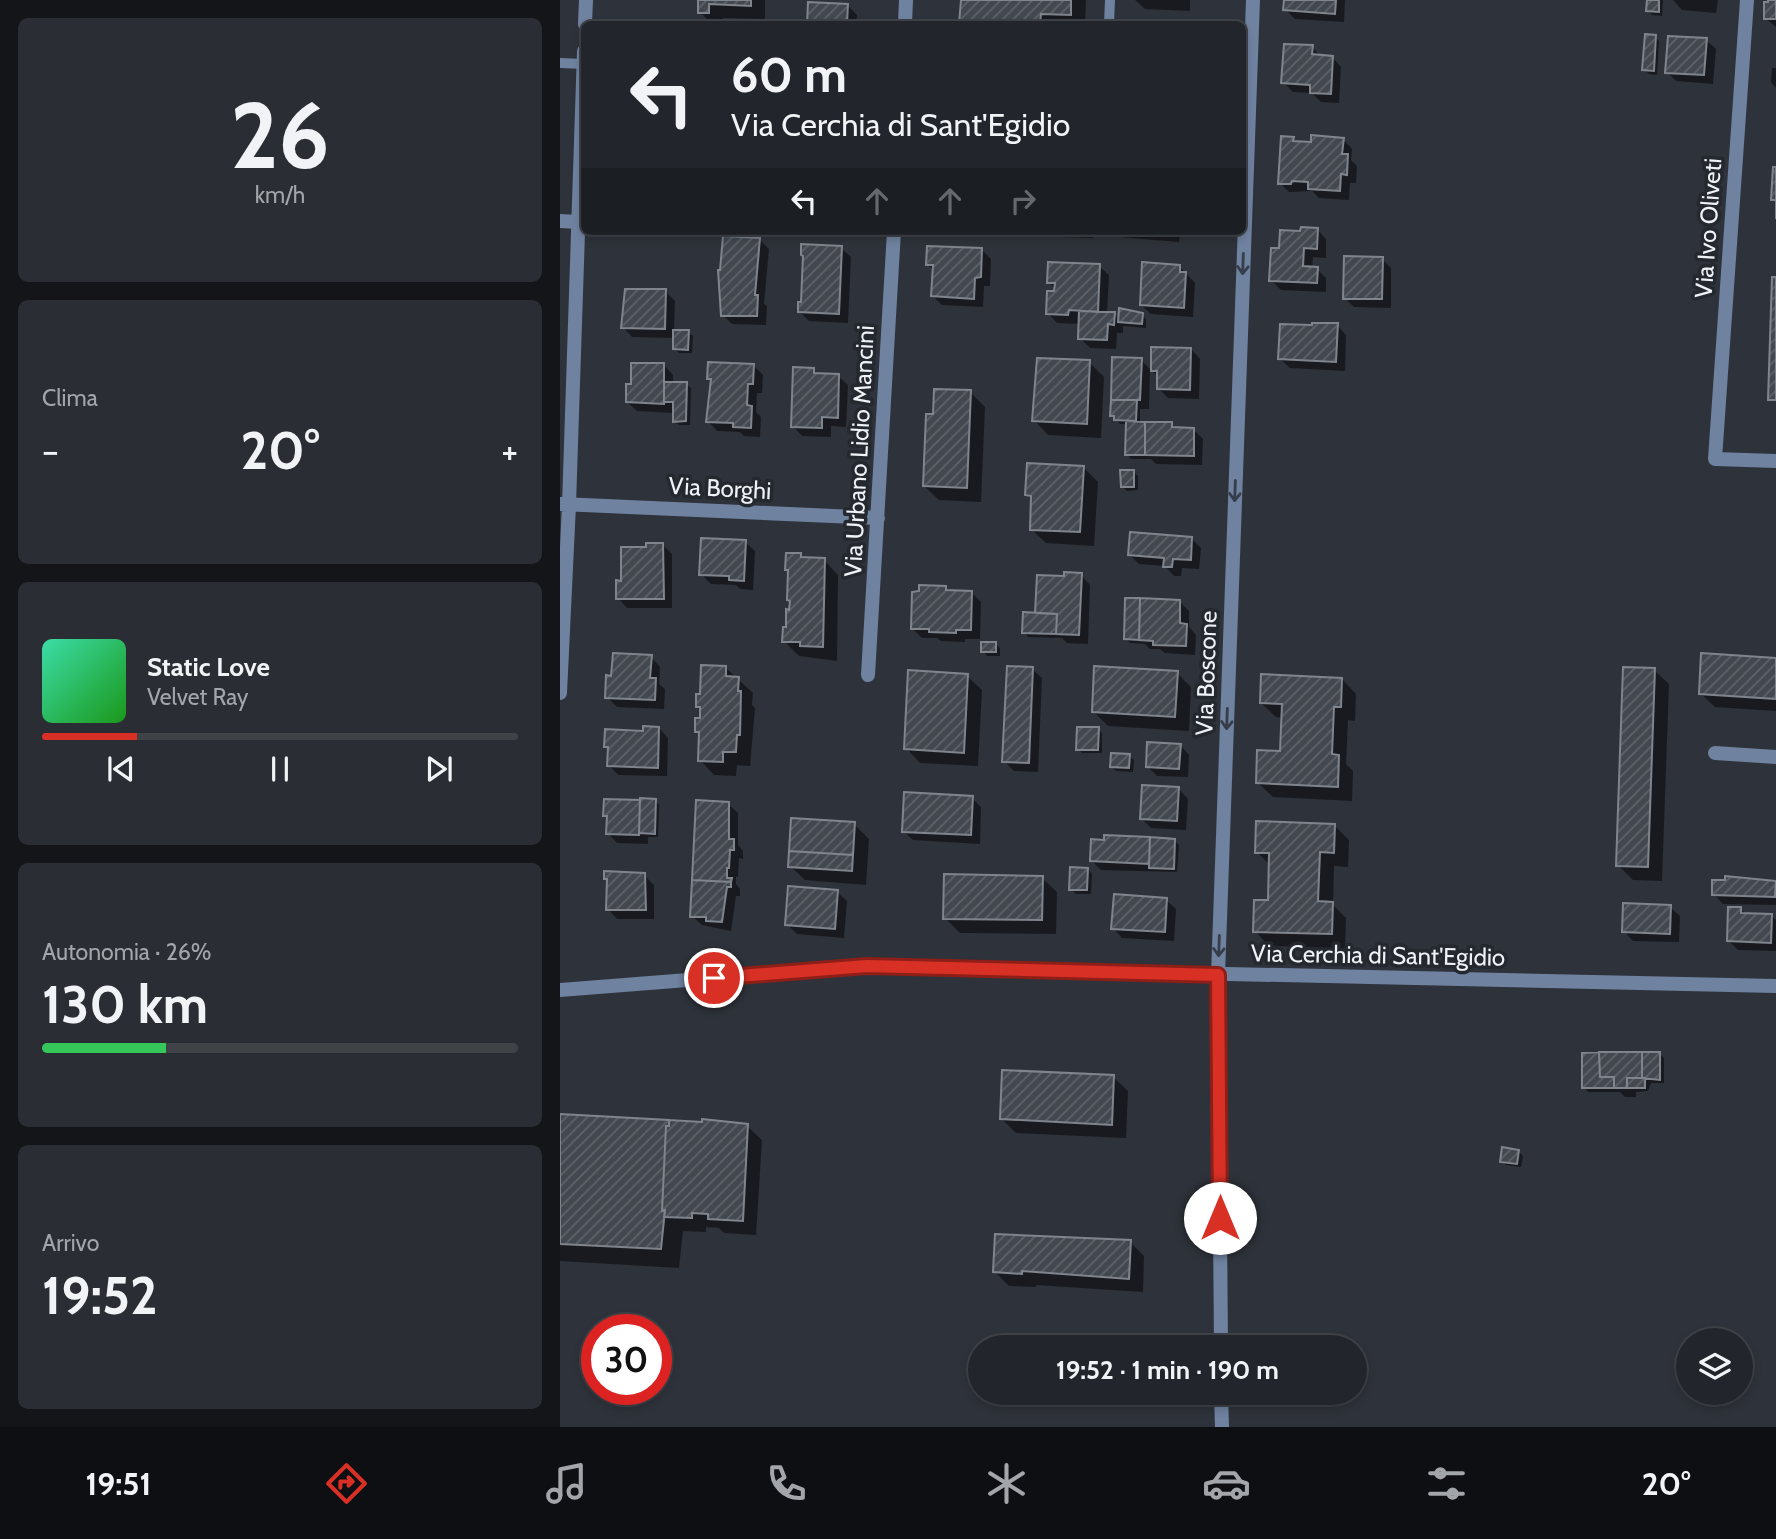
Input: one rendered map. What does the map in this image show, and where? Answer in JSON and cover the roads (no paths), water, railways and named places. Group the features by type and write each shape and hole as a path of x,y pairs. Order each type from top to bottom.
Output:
{"street":[{"path":"585,21 586,0"},
{"path":"905,21 906,0"},
{"name":"Via Boscone","path":"1246,195 1253,0"},
{"name":"Via Ivo Oliveti","path":"1747,0 1715,459 1776,461"},
{"path":"560,693 565,504 581,143"},
{"path":"560,221 578,222"},
{"name":"Via Urbano Lidio Mancini","path":"868,675 894,235"},
{"name":"Via Boscone","path":"1221,1335 1218,975 1245,235"},
{"name":"Via Borghi","path":"565,504 878,518"},
{"path":"1715,754 1776,757"},
{"name":"Via Cerchia di Sant'Egidio","path":"560,990 867,966 1776,986"},
{"path":"1222,1405 1222,1427"}],"lane":[{"path":"1109,21 1110,0"},
{"path":"560,64 581,64"}]}
